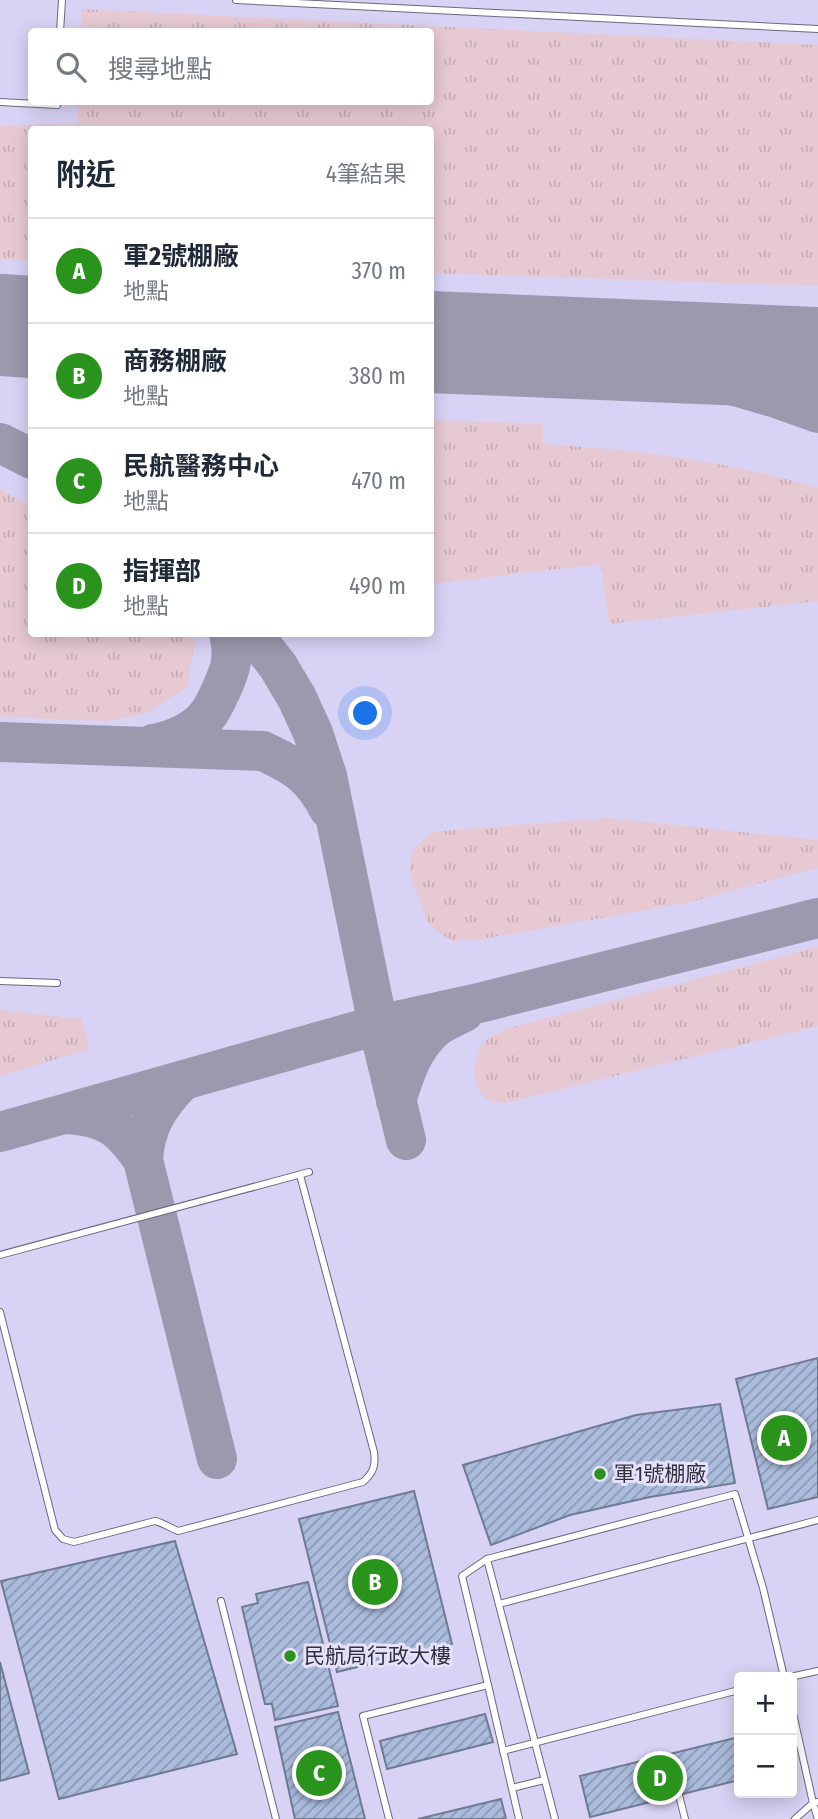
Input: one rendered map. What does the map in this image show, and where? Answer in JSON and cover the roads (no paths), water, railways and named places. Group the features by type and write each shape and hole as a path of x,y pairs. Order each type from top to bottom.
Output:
{"lane":[{"path":"60,28 62,0"},
{"path":"236,0 818,29"},
{"path":"0,102 28,103"},
{"path":"0,981 57,983"},
{"path":"0,1255 309,1172"},
{"path":"0,1312 55,1530 63,1539 74,1542 155,1521 178,1531 363,1482 372,1474 376,1464 374,1452 300,1175"},
{"path":"519,1819 462,1576 487,1559 735,1494 764,1588 783,1672"},
{"path":"499,1604 818,1520"},
{"path":"487,1559 555,1819"},
{"path":"221,1601 276,1819"},
{"path":"797,1676 818,1671"},
{"path":"389,1819 363,1716 488,1685"},
{"path":"503,1751 734,1691"},
{"path":"797,1728 818,1819"},
{"path":"512,1788 544,1780"},
{"path":"678,1795 685,1819"},
{"path":"795,1819 816,1802"}],"place":[{"name":"軍2號棚廠","path":"784,1438"},
{"name":"軍1號棚廠","path":"600,1474"},
{"name":"商務棚廠","path":"375,1582"},
{"name":"民航局行政大樓","path":"290,1656"},
{"name":"民航醫務中心","path":"319,1773"},
{"name":"指揮部","path":"660,1778"}]}
